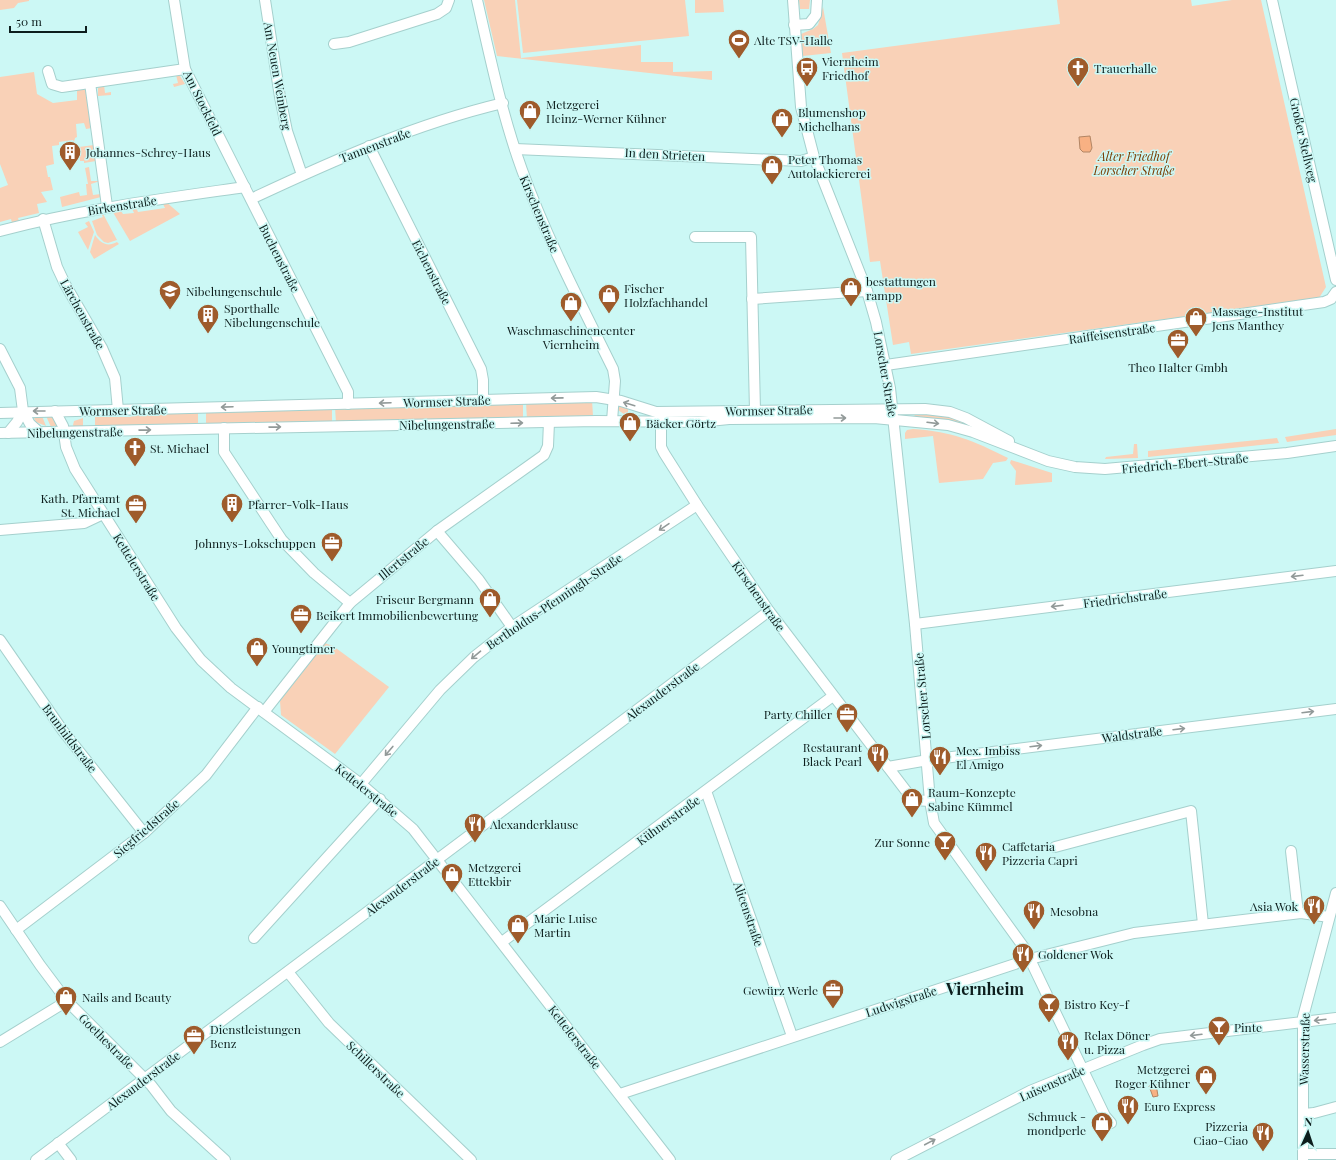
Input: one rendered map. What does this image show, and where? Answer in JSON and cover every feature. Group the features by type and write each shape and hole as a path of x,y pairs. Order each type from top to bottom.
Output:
{"street":[{"name":"Am Stockfeld","path":"174,0 185,69 251,199"},
{"name":"Am Neuen Weinberg","path":"265,0 282,110 287,131 302,175"},
{"path":"334,44 350,42 436,14 446,8 449,0"},
{"name":"Kirschenstraße","path":"476,0 522,171 570,281 613,370 615,381 612,420"},
{"name":"Lorscher Straße","path":"793,0 801,107 814,157 867,291 886,365 893,408 928,760 930,801 934,823 1030,959 1105,1116 1111,1123"},
{"path":"794,25 809,24 816,15 817,0"},
{"name":"Großer Stellweg","path":"1272,0 1336,280"},
{"path":"48,71 50,81 55,85 62,87 185,69"},
{"path":"90,83 107,206"},
{"name":"Tannenstraße","path":"251,199 369,146 475,109 503,103"},
{"name":"Eichenstraße","path":"369,146 481,369 483,380 483,400"},
{"name":"In den Strieten","path":"515,149 801,161 814,157"},
{"name":"Birkenstraße","path":"0,230 43,219 107,206 245,187"},
{"name":"Buchenstraße","path":"251,199 348,392 348,404"},
{"name":"Lärchenstraße","path":"43,219 60,272 102,348 115,378 118,410"},
{"path":"695,237 751,237 755,411"},
{"path":"752,299 867,291"},
{"name":"Raiffeisenstraße","path":"886,365 1324,302 1336,294"},
{"path":"0,349 20,388 23,411 30,424 39,432"},
{"name":"Wormser Straße","path":"0,412 596,397 614,400 651,411 661,416 755,411 893,408"},
{"name":"Friedrich-Ebert-Straße","path":"893,408 925,409 950,412 978,423 1034,456"},
{"path":"4,433 17,422 23,411"},
{"name":"Kettelerstraße","path":"55,411 65,432 66,447 75,469 176,628 197,654 231,688 361,784 413,829 438,859 670,1160"},
{"path":"65,432 69,422 77,411"},
{"name":"Kirschenstraße","path":"661,416 661,447 697,505 769,611 888,767"},
{"name":"Nibelungenstraße","path":"4,433 549,422 612,420 661,416 699,422 729,419 894,419"},
{"name":"Friedrich-Ebert-Straße","path":"894,419 962,428 1034,456 1069,466 1105,469 1287,453 1336,446"},
{"name":"Illertstraße","path":"261,710 350,603 437,531 544,455 548,446 549,422"},
{"path":"224,428 224,452 278,534 314,573 350,603"},
{"name":"Bertholdus-Pfenningh-Straße","path":"361,784 440,690 474,656 512,627 697,505"},
{"path":"0,530 84,523 103,514"},
{"path":"437,531 479,580 512,627"},
{"name":"Friedrichstraße","path":"915,624 1336,571"},
{"name":"Alexanderstraße","path":"36,1160 769,611"},
{"name":"Brunhildstraße","path":"0,640 63,730 144,833"},
{"name":"Kühnerstraße","path":"502,942 833,696"},
{"name":"Waldstraße","path":"928,760 1336,709"},
{"name":"Siegfriedstraße","path":"16,930 144,833 206,775 261,710"},
{"path":"928,760 888,767 914,800 930,801"},
{"name":"Alicenstraße","path":"706,791 792,1036"},
{"path":"254,938 380,799"},
{"path":"1055,847 1191,811 1203,924"},
{"path":"1291,851 1298,913"},
{"name":"Wasserstraße","path":"1303,1157 1305,1008 1336,893"},
{"name":"Goethestraße","path":"0,906 4,922 16,930 67,1001 145,1078 171,1111 225,1160"},
{"name":"Ludwigstraße","path":"620,1094 792,1036 1030,959 1134,933 1298,913 1329,918"},
{"name":"Schillerstraße","path":"288,972 329,1023 471,1160"},
{"path":"0,1042 67,1001"},
{"name":"Luisenstraße","path":"900,1159 1030,1091 1160,1039 1336,1018"},
{"path":"1304,1114 1336,1107"},
{"path":"58,1143 71,1160"},
{"path":"1303,1157 1336,1154"}],"green space":[{"path":"0,0 29,1 18,3 14,8 0,10"},
{"path":"484,0 515,0 521,58 641,45 641,62 673,62 673,72 712,71 712,80 497,56"},
{"path":"517,0 685,0 689,36 523,53"},
{"path":"695,0 723,0 724,12 695,13"},
{"path":"799,0 810,0 809,9 800,9"},
{"name":"Alter Friedhof Lorscher Straße","path":"1057,0 1191,0 1192,6 1232,0 1261,0 1326,287 1319,298 911,354 909,342 893,345 880,261 870,262 842,53 1060,24"},
{"path":"823,7 831,53 803,56 801,34 818,25"},
{"path":"34,72 37,94 53,103 77,100 77,88 87,90 92,128 86,129 84,123 76,124 77,137 75,138 74,142 73,140 59,142 59,145 52,146 54,164 46,166 53,190 41,192 47,202 37,204 39,213 18,218 19,221 12,223 11,219 0,222 0,188 8,185 0,164 0,77"},
{"path":"176,75 180,76 185,84 174,87 173,84 178,83"},
{"path":"104,85 105,93 111,92 111,95 98,96 98,88"},
{"path":"94,145 96,161 84,163 84,161 80,161 79,147"},
{"path":"89,167 91,181 100,181 91,184 93,195 101,194 101,197 62,207 60,197 79,192 80,196 87,195 86,184 88,184 85,168"},
{"path":"165,201 180,214 130,241 111,209 119,208 123,214 134,213 131,206 135,205 138,212 165,208 162,202"},
{"path":"99,210 101,210 117,240 108,243 104,242 97,235 92,221 103,217"},
{"path":"89,221 94,232 88,250 78,232 88,227 85,223"},
{"path":"95,235 105,244 114,244 117,242 119,244 94,259 90,252"},
{"path":"592,400 593,416 527,420 526,402"},
{"path":"523,402 523,420 336,424 335,406"},
{"path":"618,405 628,406 628,417 618,410"},
{"path":"332,407 332,424 206,426 206,409"},
{"path":"154,410 198,410 198,427 95,428 95,417 130,417"},
{"path":"915,413 947,416 1004,441 914,418"},
{"path":"37,415 42,416 46,426 36,422 34,418"},
{"path":"46,416 53,417 60,425 51,427"},
{"path":"83,418 83,429 75,429 73,425 74,421"},
{"path":"913,429 940,432 962,438 984,446 1008,458 1006,461 993,463 983,479 939,483 933,436 905,439 905,433 907,430"},
{"path":"1336,429 1336,435 1287,442 1285,437"},
{"path":"1277,438 1279,443 1148,457 1148,451"},
{"path":"1134,444 1137,444 1138,458 1105,459 1106,457 1133,454"},
{"path":"1011,460 1052,473 1052,482 1015,485 1016,471 1010,463"},
{"path":"322,642 333,646 389,687 335,754 281,715 280,701"}],"shaded area":[{"path":"1090,136 1092,148 1090,152 1083,152 1080,149 1079,137"},
{"path":"1156,1084 1158,1096 1153,1097 1149,1086"}],"place":[{"name":"Alte TSV-Halle","path":"739,60"},
{"name":"Viernheim Friedhof","path":"807,88"},
{"name":"Trauerhalle","path":"1078,88"},
{"name":"Metzgerei Heinz-Werner Kühner","path":"530,130"},
{"name":"Blumenshop Michelhans","path":"782,138"},
{"name":"Johannes-Schrey-Haus","path":"70,172"},
{"name":"Peter Thomas Autolackiererei","path":"772,186"},
{"name":"bestattungen rampp","path":"851,308"},
{"name":"Nibelungenschule","path":"170,310"},
{"name":"Fischer Holzfachhandel","path":"609,314"},
{"name":"Waschmaschinencenter Viernheim","path":"571,322"},
{"name":"Sporthalle Nibelungenschule","path":"208,334"},
{"name":"Massage-Institut Jens Manthey","path":"1196,338"},
{"name":"Theo Halter Gmbh","path":"1178,360"},
{"name":"Bäcker Görtz","path":"630,442"},
{"name":"St. Michael","path":"135,468"},
{"name":"Kath. Pfarramt St. Michael","path":"136,524"},
{"name":"Pfarrer-Volk-Haus","path":"232,524"},
{"name":"Johnnys-Lokschuppen","path":"332,562"},
{"name":"Friseur Bergmann","path":"490,618"},
{"name":"Beikert Immobilienbewertung","path":"301,634"},
{"name":"Youngtimer","path":"257,668"},
{"name":"Party Chiller","path":"847,734"},
{"name":"Restaurant Black Pearl","path":"878,774"},
{"name":"Mex. Imbiss El Amigo","path":"940,776"},
{"name":"Raum-Konzepte Sabine Kümmel","path":"912,818"},
{"name":"Alexanderklause","path":"475,844"},
{"name":"Zur Sonne","path":"945,862"},
{"name":"Caffetaria Pizzeria Capri","path":"986,872"},
{"name":"Metzgerei Ettekbir","path":"452,894"},
{"name":"Asia Wok","path":"1314,926"},
{"name":"Mesobna","path":"1034,930"},
{"name":"Marie Luise Martin","path":"518,944"},
{"name":"Goldener Wok","path":"1023,974"},
{"name":"Gewürz Werle","path":"833,1010"},
{"name":"Nails and Beauty","path":"66,1016"},
{"name":"Bistro Key-f","path":"1049,1024"},
{"name":"Pinte","path":"1219,1046"},
{"name":"Dienstleistungen Benz","path":"194,1056"},
{"name":"Relax Döner u. Pizza","path":"1068,1062"},
{"name":"Metzgerei Roger Kühner","path":"1206,1096"},
{"name":"Euro Express","path":"1128,1126"},
{"name":"Schmuck - mondperle","path":"1102,1142"},
{"name":"Pizzeria Ciao-Ciao","path":"1263,1152"}],"district":[{"name":"Viernheim","path":"985,988"}]}
